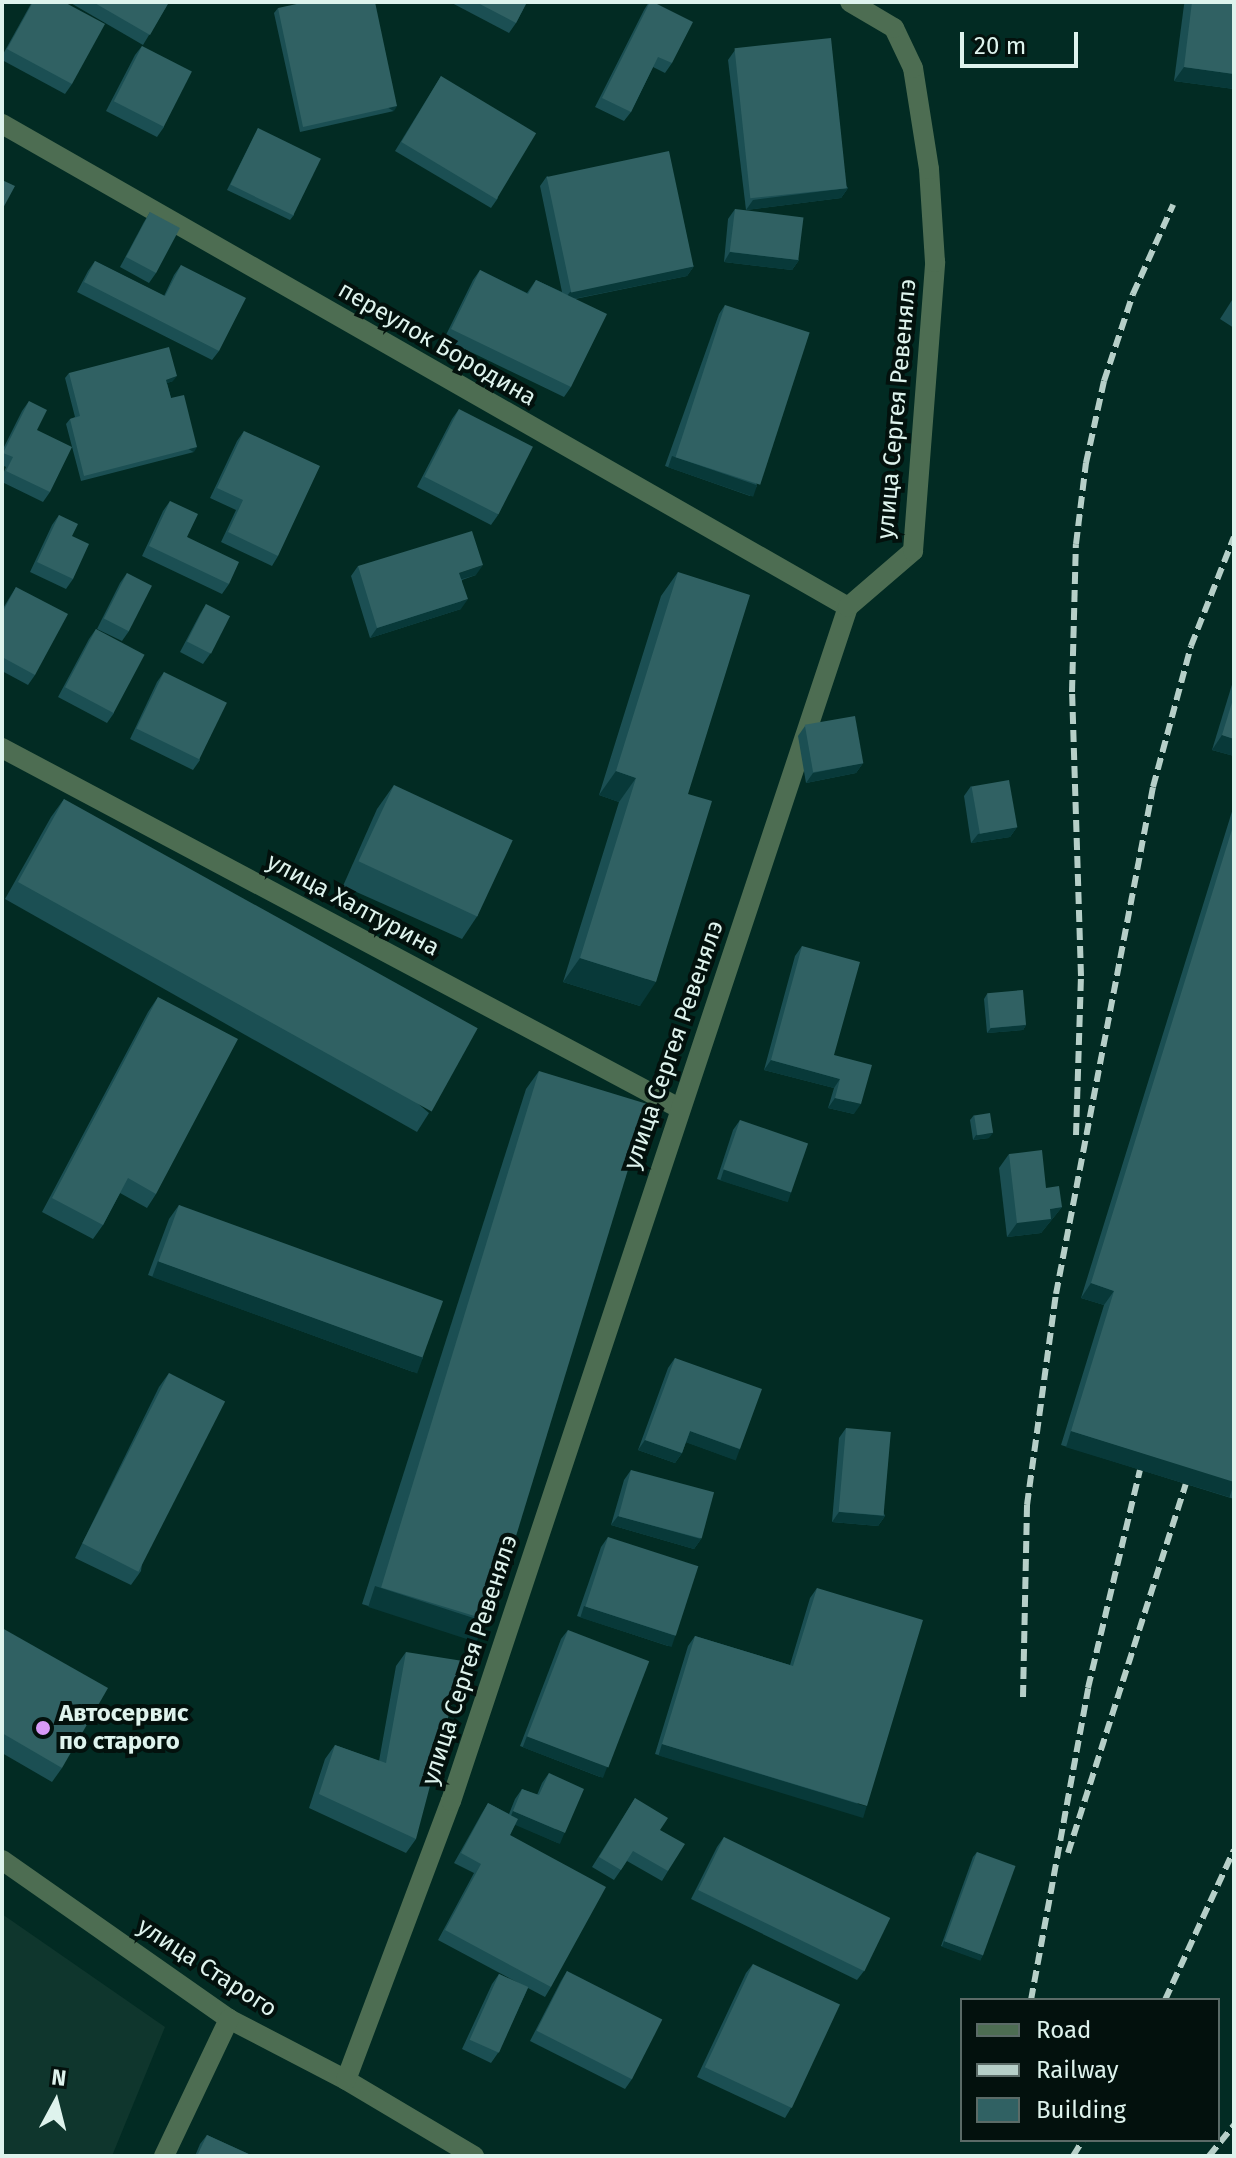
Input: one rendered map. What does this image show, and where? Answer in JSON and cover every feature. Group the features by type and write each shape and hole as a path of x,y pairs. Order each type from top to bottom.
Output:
{"street":[{"name":"улица Сергея Ревенялэ","path":"346,2080 451,1801 848,607 913,551 935,249 929,169 913,68 894,28 850,2"},
{"name":"переулок Бородина","path":"2,124 848,607"},
{"name":"улица Халтурина","path":"2,748 679,1108"},
{"name":"улица Старого","path":"2,1860 229,2019 346,2080 474,2156"},
{"path":"164,2156 229,2019"}],"shaded area":[{"path":"2,1914 165,2027 112,2156 2,2156"}],"building":[{"path":"33,2 64,2 105,24 72,84 7,49"},
{"path":"93,2 169,2 150,35"},
{"path":"306,2 375,2 397,106 303,127 278,8"},
{"path":"476,2 527,2 516,23"},
{"path":"650,2 693,22 672,63 658,57 631,112 602,98"},
{"path":"1192,2 1234,2 1234,74 1184,67"},
{"path":"831,38 847,188 750,198 735,48"},
{"path":"142,46 192,71 164,127 114,101"},
{"path":"441,76 536,133 496,199 401,142"},
{"path":"258,128 321,159 293,215 230,185"},
{"path":"669,151 694,266 571,292 547,177"},
{"path":"2,180 15,186 2,210"},
{"path":"735,209 803,217 798,260 730,252"},
{"path":"150,212 180,228 156,273 126,257"},
{"path":"95,261 165,296 181,265 246,298 219,351 84,282"},
{"path":"480,270 528,294 536,280 607,314 571,387 451,329"},
{"path":"725,305 810,333 760,485 676,457"},
{"path":"169,347 177,376 166,380 171,398 184,395 197,447 84,476 70,419 80,416 69,373"},
{"path":"29,401 47,410 37,430 72,447 50,492 6,471 13,457 3,453"},
{"path":"459,409 533,447 498,514 424,477"},
{"path":"244,431 320,466 278,556 228,532 243,500 217,488"},
{"path":"170,501 198,514 187,537 239,562 229,584 149,546"},
{"path":"59,515 78,524 72,536 89,544 73,579 37,562"},
{"path":"472,531 483,565 459,573 468,599 377,628 358,566"},
{"path":"678,572 750,595 688,794 712,801 656,982 580,958 636,778 616,771"},
{"path":"127,573 152,586 129,631 104,618"},
{"path":"16,587 68,614 35,675 2,657 2,613"},
{"path":"206,604 230,616 211,654 187,641"},
{"path":"96,629 145,655 114,713 65,687"},
{"path":"164,672 227,703 199,759 136,729"},
{"path":"1234,696 1234,739 1222,735"},
{"path":"855,716 863,763 813,772 805,725"},
{"path":"1009,780 1017,827 980,834 972,787"},
{"path":"394,785 513,840 477,916 359,861"},
{"path":"64,799 478,1028 432,1111 18,882"},
{"path":"1234,823 1234,1482 1071,1431 1114,1291 1091,1283"},
{"path":"802,946 860,962 834,1055 872,1065 861,1104 835,1098 840,1079 771,1060"},
{"path":"1023,990 1026,1025 990,1028 987,993"},
{"path":"158,997 238,1039 156,1194 128,1178 103,1225 52,1198"},
{"path":"539,1071 648,1104 490,1621 381,1587"},
{"path":"990,1113 993,1133 977,1135 974,1116"},
{"path":"740,1120 808,1143 791,1193 723,1169"},
{"path":"1042,1150 1046,1188 1059,1186 1062,1207 1050,1209 1051,1219 1017,1223 1009,1154"},
{"path":"179,1205 443,1301 423,1357 158,1261"},
{"path":"675,1358 762,1389 740,1449 690,1431 682,1453 645,1440"},
{"path":"169,1373 225,1402 138,1572 82,1543"},
{"path":"846,1428 891,1432 884,1516 839,1512"},
{"path":"631,1470 714,1492 702,1539 619,1516"},
{"path":"608,1537 698,1566 676,1636 585,1606"},
{"path":"817,1588 923,1620 867,1806 662,1744 695,1636 793,1666"},
{"name":"Автосервис по старого","path":"2,1628 108,1688 62,1768 2,1733"},
{"path":"568,1630 649,1661 608,1768 527,1736"},
{"path":"406,1652 463,1661 416,1839 319,1794 335,1745 386,1763"},
{"path":"549,1773 584,1789 565,1833 513,1811 522,1789 539,1795"},
{"path":"635,1798 668,1818 660,1830 685,1844 668,1871 633,1851 621,1870 599,1857"},
{"path":"488,1803 518,1819 510,1835 606,1887 551,1987 445,1930 481,1864 461,1853"},
{"path":"724,1837 890,1918 864,1971 698,1890"},
{"path":"977,1852 1016,1866 983,1955 945,1941"},
{"path":"753,1964 840,2005 792,2108 705,2067"},
{"path":"567,1971 662,2020 632,2079 537,2031"},
{"path":"499,1974 528,1987 499,2053 470,2040"},
{"path":"207,2135 253,2156 197,2156"}],"railway":[{"path":"1076,1135 1081,976 1072,692 1076,544 1086,463 1104,381 1133,294 1173,205"},
{"path":"1023,1697 1027,1505 1056,1294 1153,787 1191,646 1234,537"},
{"path":"1031,1998 1088,1688 1140,1470"},
{"path":"1068,1853 1186,1484"},
{"path":"1166,1998 1234,1850"},
{"path":"1209,2156 1234,2125"},
{"path":"1073,2156 1082,2142"}],"place":[{"name":"Автосервис по старого","path":"43,1728"}]}
